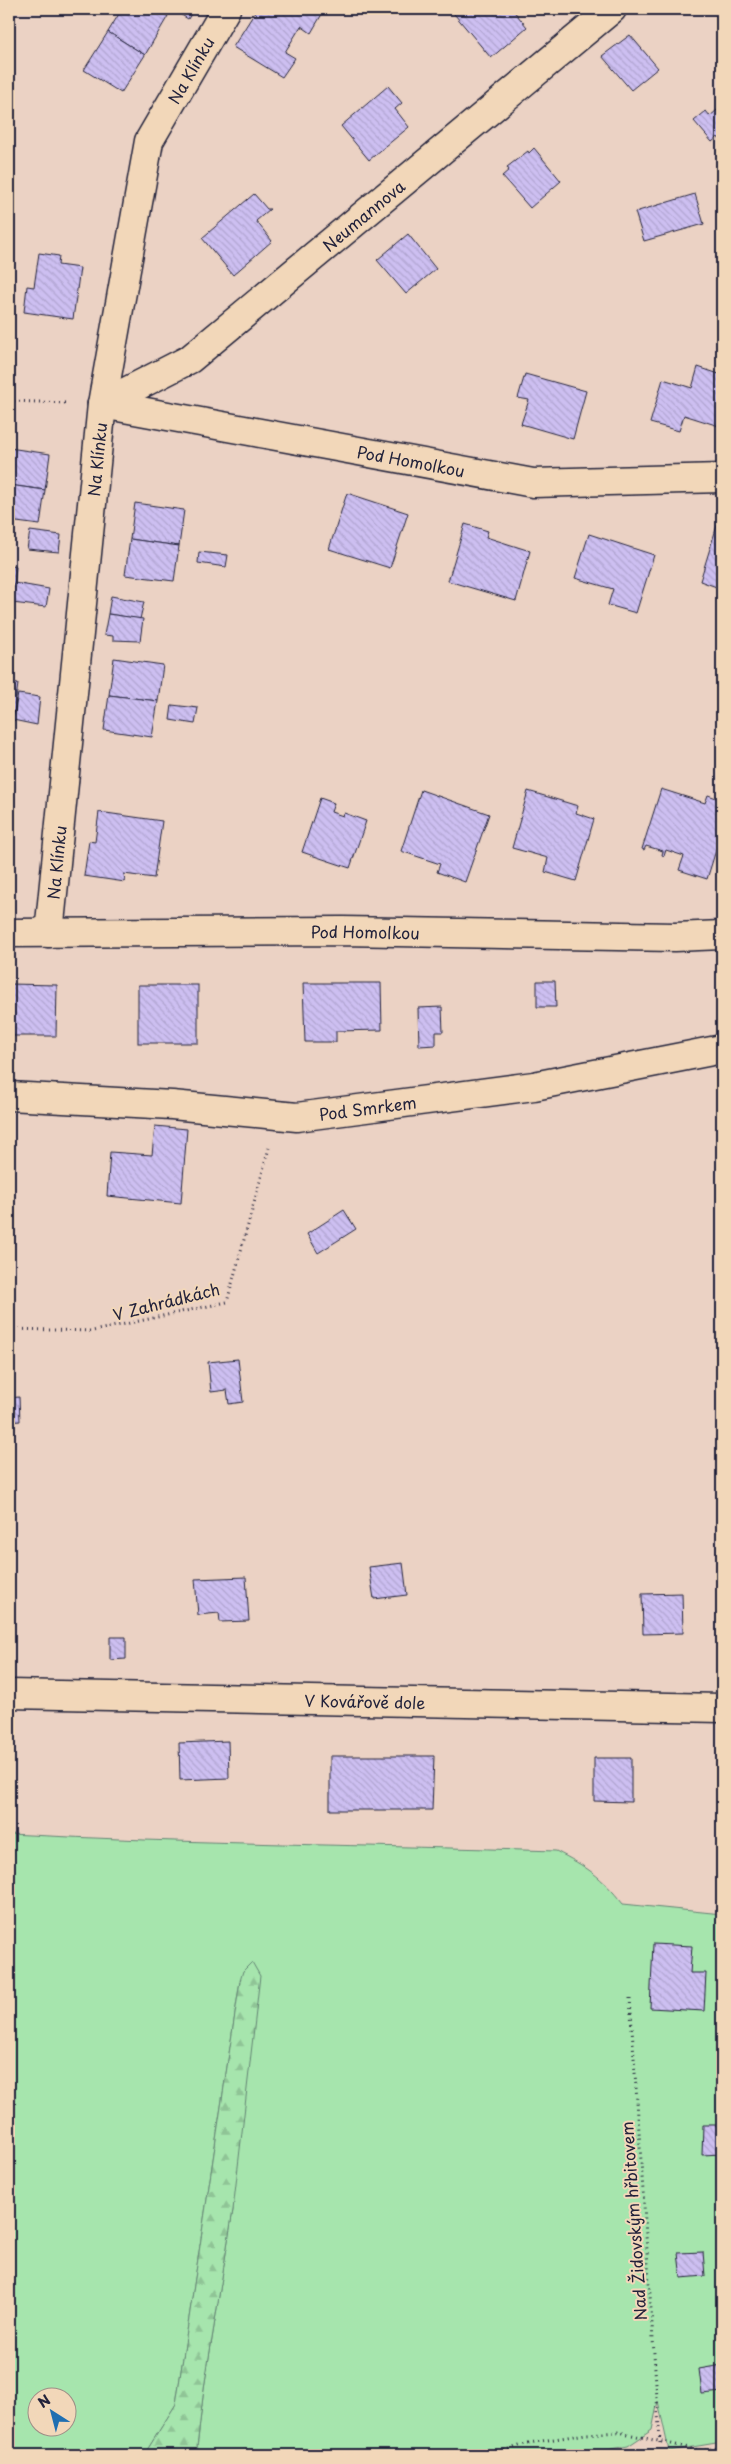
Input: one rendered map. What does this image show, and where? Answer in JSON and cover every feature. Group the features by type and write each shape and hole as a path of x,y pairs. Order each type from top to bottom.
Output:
{"street":[{"name":"Na Klínku","path":"49,933 102,404 148,141 226,9"},
{"name":"Neumannova","path":"102,404 190,359 612,9"},
{"name":"Pod Homolkou","path":"102,404 533,483 722,478"},
{"name":"Pod Homolkou","path":"9,933 343,931 675,937 722,935"},
{"name":"Pod Smrkem","path":"9,1096 172,1105 297,1117 534,1086 722,1050"},
{"name":"V Kovářově dole","path":"9,1694 722,1708"}],"path":[{"path":"9,401 102,404"},
{"name":"V Zahrádkách","path":"9,1329 93,1331 227,1302 277,1115"},
{"name":"Nad Židovským hřbitovem","path":"630,1998 660,2443"},
{"path":"490,2455 529,2443 586,2434 619,2432 660,2443 702,2451 722,2448"}],"green space":[{"path":"9,1834 214,1842 556,1851 593,1873 608,1886 623,1904 722,1914 722,2442 669,2451 658,2401 652,2430 628,2446 580,2455 201,2455 197,2448 204,2388 233,2210 240,1981 176,2404 144,2455 9,2455"},
{"path":"252,1962 260,1976 233,2210 204,2388 197,2447 201,2455 144,2455 176,2404 240,1981 243,1971"}],"building":[{"path":"122,9 158,9 168,16 145,55 108,32"},
{"path":"172,9 194,9 188,19"},
{"path":"257,9 314,9 322,14 311,33 301,26 285,52 295,58 282,77 233,47"},
{"path":"450,9 512,9 527,27 491,58"},
{"path":"108,32 145,55 121,93 84,70"},
{"path":"630,35 658,68 631,90 602,56"},
{"path":"388,86 402,103 395,109 409,127 369,160 341,126"},
{"path":"722,106 722,143 718,137 712,142 694,121 706,111 710,116"},
{"path":"534,148 561,181 530,208 502,176 509,170 507,167"},
{"path":"254,194 267,209 270,209 256,221 272,241 233,275 202,238"},
{"path":"695,194 704,224 644,241 635,212"},
{"path":"408,234 436,269 406,294 377,260"},
{"path":"39,253 59,256 58,265 80,268 73,319 24,312 27,286 34,287"},
{"path":"698,367 722,375 722,427 684,415 679,431 650,423 663,379 692,388"},
{"path":"525,374 586,391 573,439 521,424 529,400 518,398"},
{"path":"9,448 50,454 45,490 9,485"},
{"path":"9,485 45,490 40,525 9,521"},
{"path":"347,493 408,513 390,568 329,549"},
{"path":"135,503 184,510 179,546 130,539"},
{"path":"719,519 722,520 722,589 700,581"},
{"path":"465,524 488,531 486,537 530,551 516,601 448,581"},
{"path":"30,531 61,535 59,552 27,549"},
{"path":"589,534 654,555 636,613 608,605 613,589 575,578"},
{"path":"130,539 179,546 174,581 125,575"},
{"path":"199,552 228,555 226,567 198,563"},
{"path":"9,565 16,567 12,603 9,602"},
{"path":"14,583 49,589 46,607 12,603"},
{"path":"111,596 144,602 140,619 108,614"},
{"path":"108,614 143,619 140,641 113,640 113,636 104,635"},
{"path":"114,658 163,665 158,701 109,695"},
{"path":"9,683 18,684 13,720 9,719"},
{"path":"18,694 40,697 37,725 13,720"},
{"path":"109,695 158,701 152,737 104,730"},
{"path":"172,705 198,708 195,724 170,720"},
{"path":"9,719 13,720 9,751"},
{"path":"661,789 705,803 708,795 722,800 722,831 707,879 679,870 684,856 666,850 664,856 662,855 663,851 646,846 644,850 642,849"},
{"path":"421,790 489,814 465,882 437,872 440,864 401,851"},
{"path":"528,791 578,806 576,813 594,819 576,881 545,872 548,858 512,848"},
{"path":"320,798 334,803 331,812 343,816 344,813 366,821 350,868 302,852"},
{"path":"99,812 162,821 154,878 124,874 125,882 84,876 89,841 95,842"},
{"path":"537,981 555,981 556,1007 537,1007"},
{"path":"303,983 381,983 382,1030 336,1031 336,1042 305,1042"},
{"path":"9,984 57,985 56,1036 9,1036"},
{"path":"138,985 198,985 198,1043 138,1043"},
{"path":"442,1007 443,1032 436,1032 436,1045 419,1046 418,1008"},
{"path":"155,1126 187,1129 181,1203 107,1196 110,1152 152,1155"},
{"path":"344,1210 356,1229 318,1253 307,1234"},
{"path":"238,1359 243,1402 229,1404 227,1390 211,1392 208,1362"},
{"path":"19,1397 20,1421 9,1422 9,1398"},
{"path":"403,1563 407,1595 374,1599 369,1567"},
{"path":"246,1577 249,1621 220,1622 219,1613 198,1615 195,1579"},
{"path":"682,1593 683,1633 643,1634 642,1594"},
{"path":"110,1637 126,1637 126,1659 110,1660"},
{"path":"228,1741 229,1778 180,1780 179,1743"},
{"path":"330,1756 434,1756 432,1810 330,1810"},
{"path":"594,1758 631,1758 631,1802 594,1801"},
{"path":"653,1944 692,1946 690,1973 706,1973 704,2011 650,2008"},
{"path":"703,2125 722,2125 722,2154 702,2155"},
{"path":"703,2252 705,2276 681,2278 678,2253"},
{"path":"722,2365 722,2392 702,2394 699,2369"}]}
